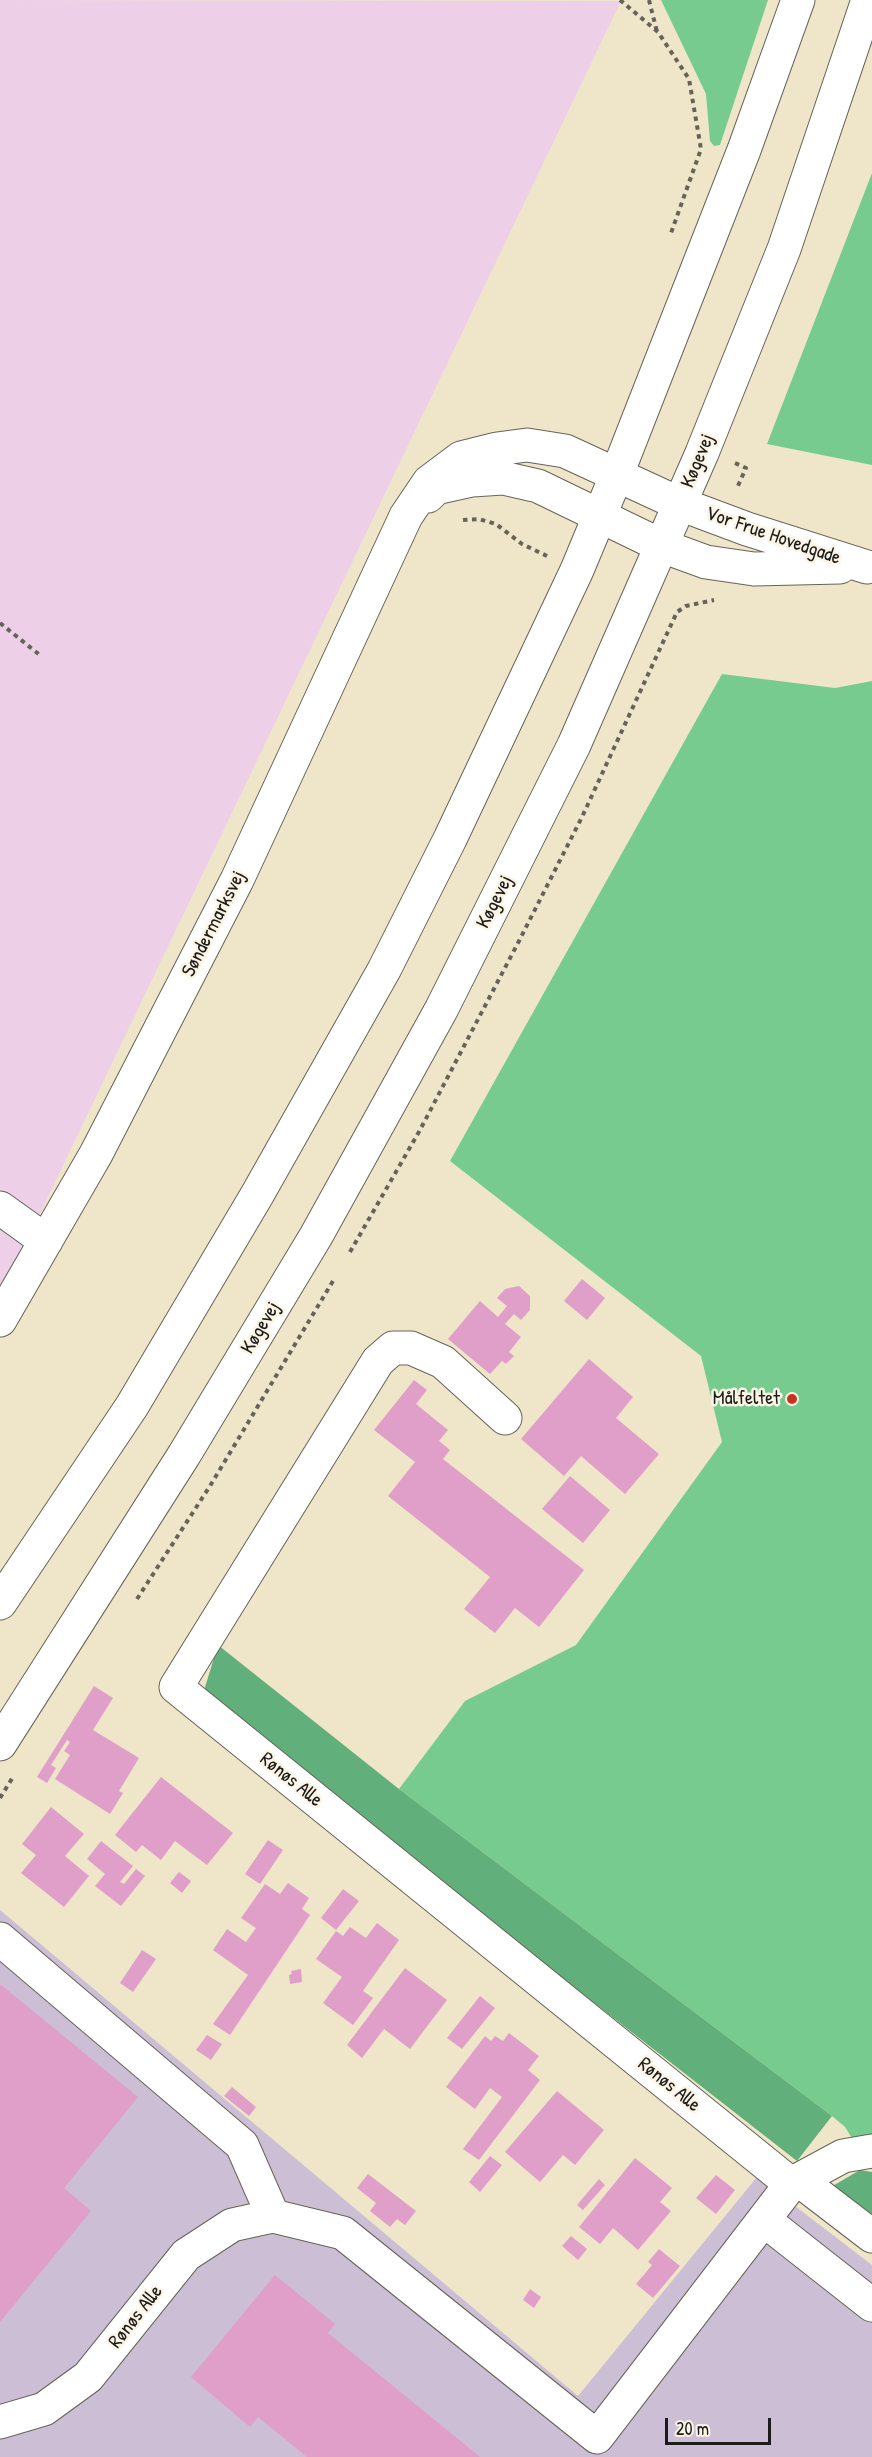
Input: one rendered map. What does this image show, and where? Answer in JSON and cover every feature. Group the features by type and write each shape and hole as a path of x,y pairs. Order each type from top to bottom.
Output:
{"street":[{"path":"0,1603 132,1406 257,1195 384,970 567,591 617,474 740,161 798,0"},
{"name":"Køgevej","path":"0,1744 208,1415 316,1236 435,1020 574,746 680,504 784,249 868,0"},
{"name":"Søndermarksvej","path":"0,1320 96,1154 237,880 406,516 429,482 461,458 497,449 527,445 565,451 617,474"},
{"name":"Vor Frue Hovedgade","path":"617,474 680,504 747,529 869,566"},
{"name":"Søndermarksvej","path":"406,516 436,488 472,480 503,478 538,486 599,516"},
{"name":"Vor Frue Hovedgade","path":"599,516 662,546 706,562 754,569 869,566"},
{"path":"0,1208 46,1240"},
{"name":"Rønøs Alle","path":"0,2422 44,2409 88,2377 186,2255 232,2224 273,2216 343,2233 597,2437 795,2182 176,1687 378,1361 393,1348 411,1348 443,1362 505,1418"},
{"path":"0,1939 242,2145 273,2216"},
{"path":"872,2151 843,2157 795,2182 872,2236"},
{"path":"764,2220 872,2305"}],"path":[{"path":"620,0 658,32 689,79 701,149 670,237"},
{"path":"649,0 658,32"},
{"path":"0,623 41,656"}],"shaded area":[{"path":"0,0 621,1 0,1297"},
{"path":"0,1910 578,2396 757,2177 872,2265 872,2457 0,2457"}],"green space":[{"path":"661,0 768,0 720,145 714,146 710,141 706,94"},
{"path":"872,173 872,465 767,444"},
{"name":"Målfeltet","path":"722,674 835,688 872,681 872,2170 845,2127 832,2116 399,1789 465,1701 576,1645 722,1442 701,1356 450,1161"},
{"path":"218,1645 399,1789 832,2116 797,2161 202,1697"},
{"path":"860,2170 872,2172 872,2219 831,2187"}],"building":[{"path":"582,1279 605,1298 587,1320 564,1301"},
{"path":"519,1286 530,1296 530,1310 521,1320 514,1314 505,1324 521,1337 509,1352 514,1356 506,1364 502,1361 490,1374 448,1339 480,1301 498,1317 507,1306 497,1298 505,1289"},
{"path":"589,1359 633,1397 616,1418 659,1454 625,1494 581,1456 564,1476 521,1439"},
{"path":"414,1380 427,1390 416,1404 448,1430 439,1441 450,1450 443,1459 584,1570 539,1627 515,1608 495,1633 464,1609 490,1577 388,1496 415,1462 374,1430"},
{"path":"570,1476 610,1510 583,1543 542,1509"},
{"path":"94,1686 113,1698 93,1730 139,1758 119,1791 123,1793 110,1814 55,1779 70,1755 64,1751 70,1742 67,1740 51,1765 56,1768 47,1783 37,1777"},
{"path":"161,1777 233,1833 207,1865 175,1841 161,1860 142,1845 136,1852 115,1835"},
{"path":"51,1807 84,1834 65,1856 89,1876 64,1907 21,1873 36,1855 22,1844"},
{"path":"268,1840 283,1850 260,1884 245,1874"},
{"path":"101,1841 133,1866 120,1882 124,1884 136,1869 145,1876 121,1906 95,1886 105,1874 87,1859"},
{"path":"179,1872 191,1881 182,1893 170,1883"},
{"path":"288,1883 309,1898 302,1909 310,1915 230,2035 213,2024 248,1975 213,1950 227,1929 246,1942 256,1928 241,1918 265,1884 280,1894"},
{"path":"343,1889 359,1901 336,1930 321,1918"},
{"path":"377,1923 399,1940 363,1991 373,1998 353,2025 323,2003 342,1977 316,1959 336,1931 343,1936 350,1927 366,1938"},
{"path":"142,1950 156,1959 133,1992 120,1983"},
{"path":"405,1968 447,2000 410,2049 384,2029 362,2058 347,2045"},
{"path":"301,1969 302,1982 290,1984 291,1971"},
{"path":"0,1984 138,2097 64,2188 91,2211 0,2322"},
{"path":"480,1996 495,2008 462,2049 447,2038"},
{"path":"509,2033 539,2056 528,2070 540,2080 479,2160 463,2149 502,2097 490,2088 475,2109 446,2087 485,2036 491,2041 495,2036 503,2041"},
{"path":"207,2035 222,2044 211,2060 196,2050"},
{"path":"232,2087 256,2107 249,2116 224,2096"},
{"path":"557,2091 604,2130 575,2165 563,2155 540,2182 505,2152"},
{"path":"490,2156 502,2165 480,2192 469,2182"},
{"path":"635,2158 672,2188 660,2202 671,2211 638,2250 613,2228 600,2244 579,2227"},
{"path":"368,2174 416,2211 405,2225 397,2219 390,2227 370,2211 376,2203 357,2188"},
{"path":"716,2175 735,2190 716,2214 696,2198"},
{"path":"599,2179 605,2185 583,2210 577,2205"},
{"path":"571,2236 587,2249 578,2260 562,2246"},
{"path":"659,2249 680,2266 653,2298 636,2284 652,2265 648,2262"},
{"path":"275,2275 335,2324 328,2333 480,2457 307,2457 258,2417 250,2427 191,2377"},
{"path":"530,2289 541,2297 534,2308 523,2300"}],"place":[{"name":"Målfeltet","path":"792,1399"}]}
